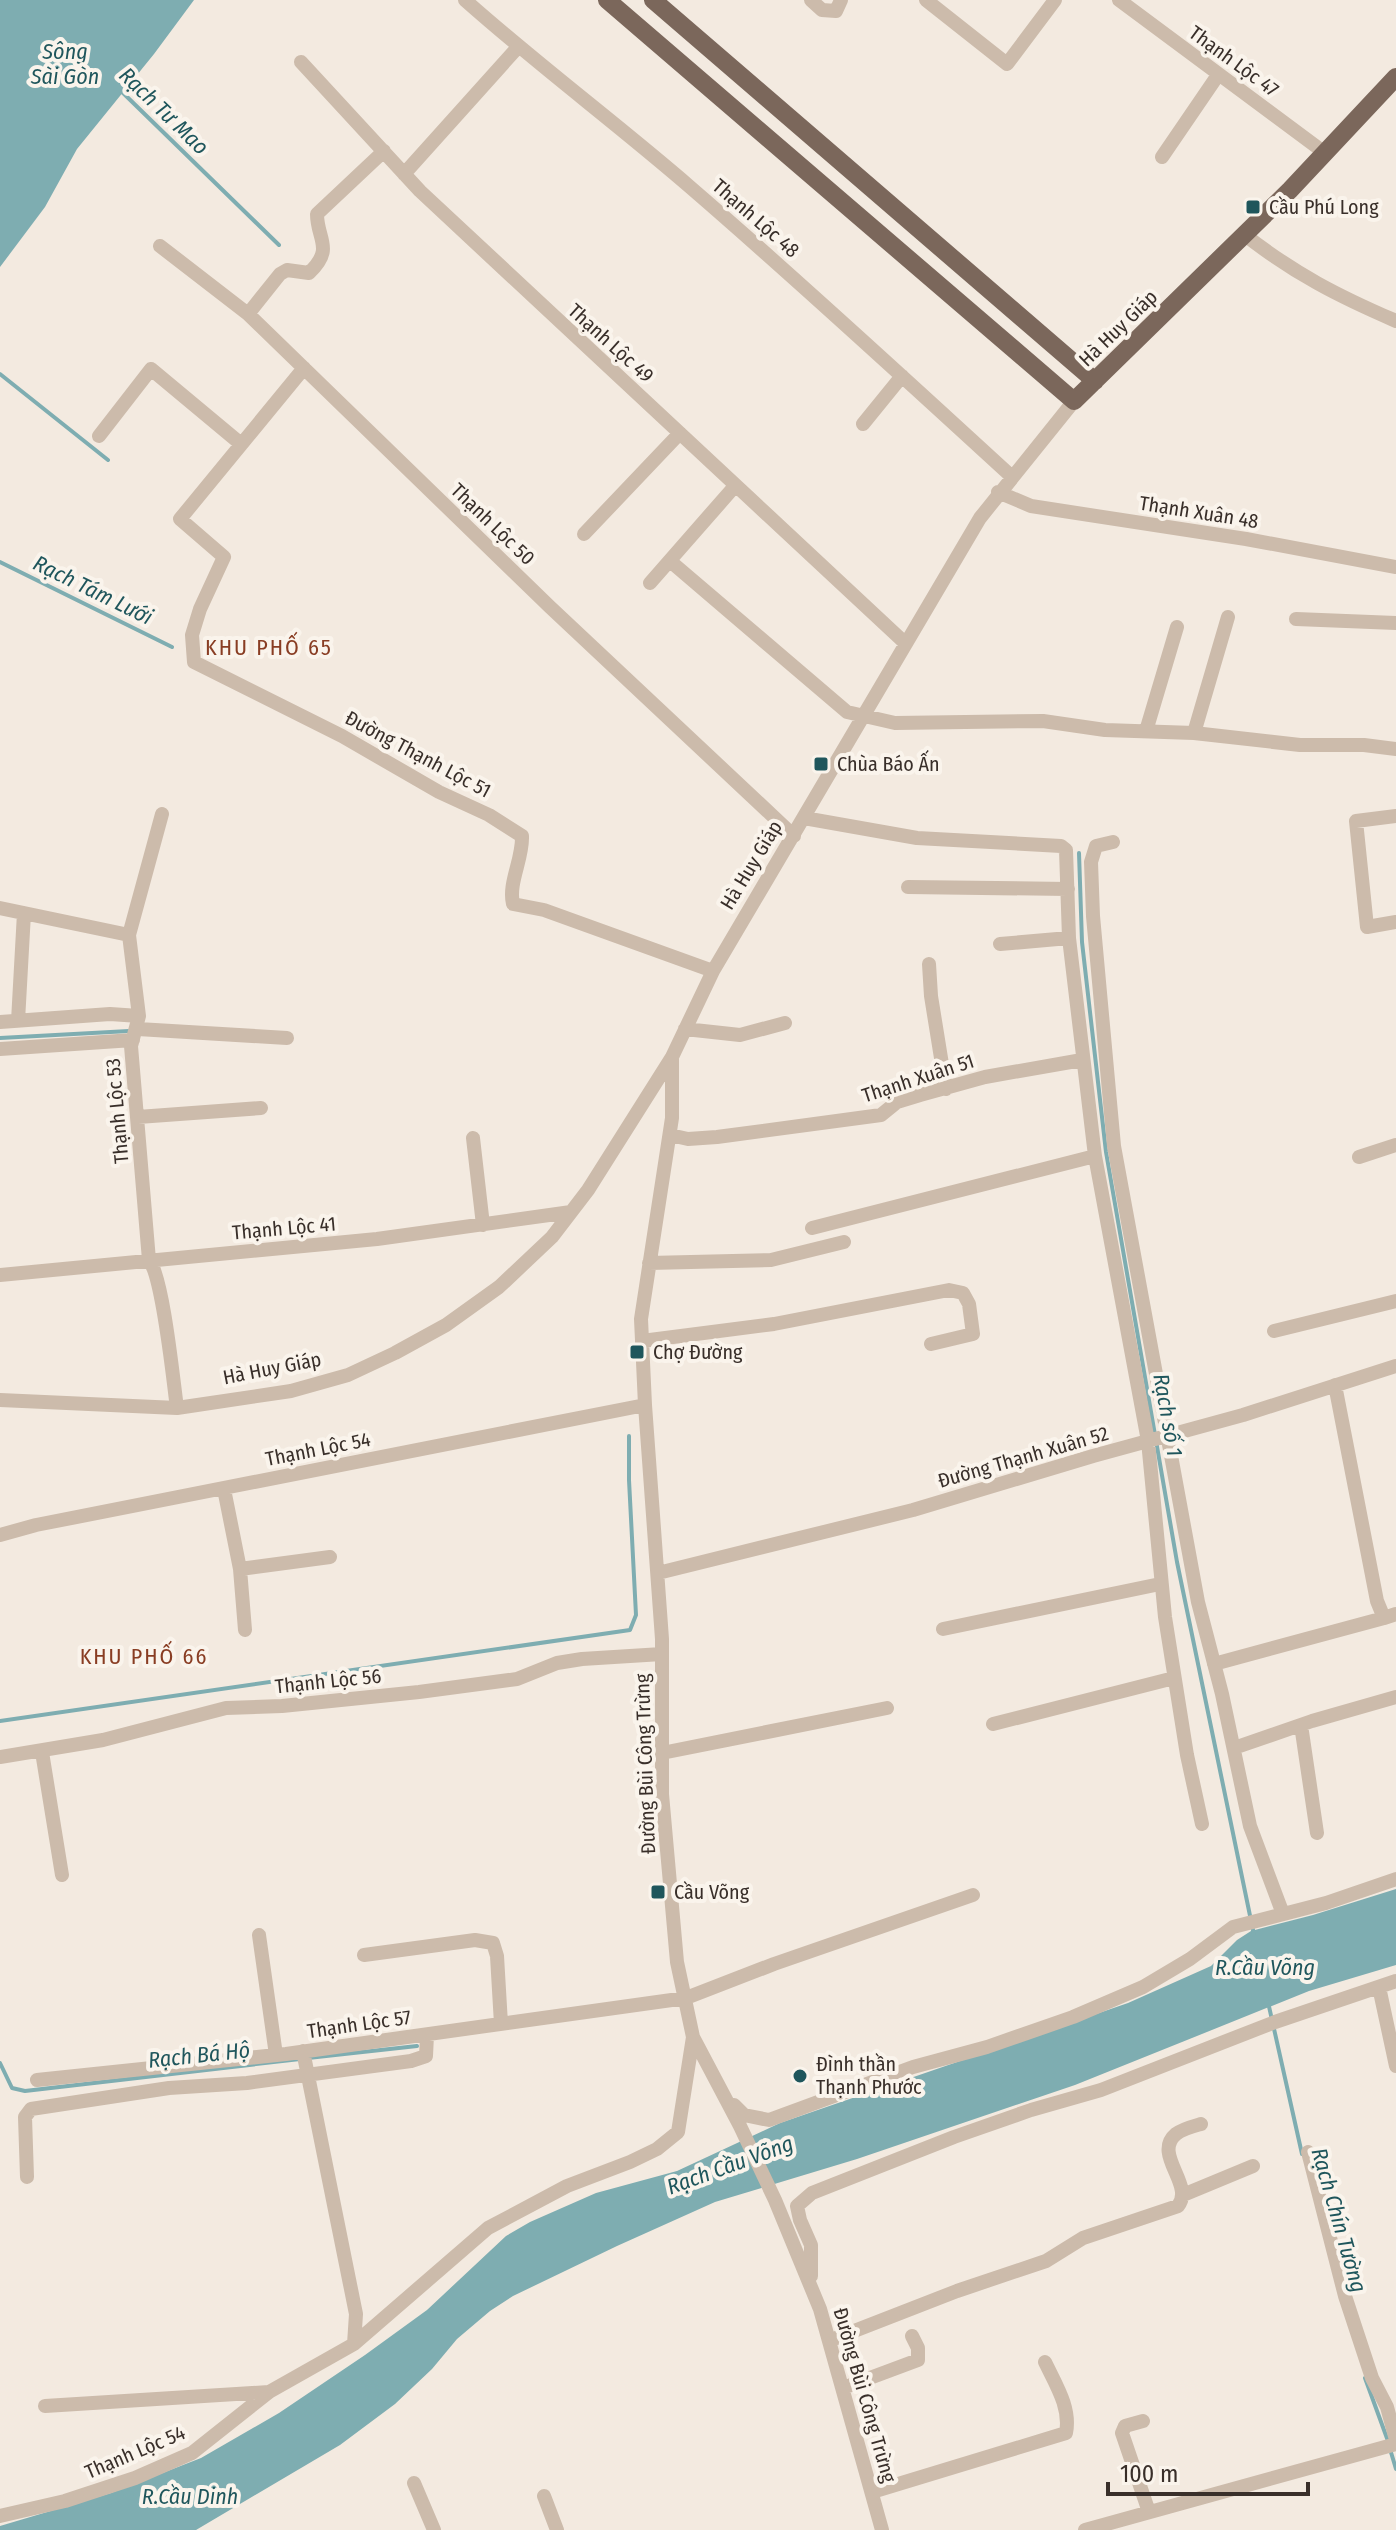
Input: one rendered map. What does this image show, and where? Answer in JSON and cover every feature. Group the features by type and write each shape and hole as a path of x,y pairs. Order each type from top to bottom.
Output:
{"main road":[{"path":"607,0 1074,401"},
{"path":"653,0 1095,381"},
{"name":"Hà Huy Giáp","path":"1074,401 1393,87"}],"street":[{"name":"Thạnh Lộc 48","path":"465,0 688,186 1011,476"},
{"path":"811,0 822,10 836,11 841,0"},
{"path":"926,0 1007,64 1055,0"},
{"name":"Thạnh Lộc 47","path":"1119,0 1325,153"},
{"path":"404,174 518,47"},
{"name":"Thạnh Lộc 49","path":"301,62 404,174 573,336 905,643"},
{"path":"1162,157 1218,75"},
{"path":"248,314 280,274 287,270 309,273 315,267 323,251 324,240 317,214 384,151"},
{"path":"1245,235 1285,266 1342,298 1396,321"},
{"name":"Thạnh Lộc 50","path":"160,246 248,314 550,607 794,836"},
{"path":"99,436 151,369 241,444 304,368"},
{"path":"863,424 902,376"},
{"name":"Hà Huy Giáp","path":"0,1400 177,1408 291,1391 348,1375 395,1353 446,1325 499,1287 552,1237 588,1190 672,1057 713,971 980,518 1074,401"},
{"path":"584,534 680,433"},
{"name":"Đường Thạnh Lộc 51","path":"241,444 180,519 224,557 200,609 192,635 194,662 342,736 522,836 523,852 511,894 513,904 544,910 713,971"},
{"path":"650,583 735,486"},
{"name":"Thạnh Xuân 48","path":"998,492 1031,506 1246,539 1396,567"},
{"path":"670,561 847,712 860,717 895,723 1043,721 1105,730 1194,733 1300,745 1364,745 1396,749"},
{"path":"1194,733 1228,617"},
{"path":"1296,619 1396,623"},
{"path":"1146,731 1177,627"},
{"name":"Thạnh Lộc 53","path":"162,814 129,935 137,1029 131,1046 152,1263 159,1288 177,1408"},
{"path":"1396,816 1356,821 1367,927 1396,922"},
{"path":"804,818 917,838 1061,846 1066,854 1069,938 1095,1156 1148,1441 1160,1584 1187,1755 1202,1824"},
{"path":"1113,842 1103,842 1093,852 1093,916 1114,1146 1198,1602 1250,1826 1283,1914"},
{"path":"908,887 1068,889"},
{"path":"0,908 129,935"},
{"path":"18,1021 24,913"},
{"path":"1000,944 1069,938"},
{"path":"929,964 946,1089"},
{"path":"0,1022 110,1014 137,1029"},
{"path":"685,1029 740,1035 785,1023"},
{"path":"0,1049 137,1029 287,1038"},
{"name":"Đường Bùi Công Trừng","path":"672,1057 670,1135 641,1319 662,1654 662,1794 677,1962 693,2037 740,2126 811,2284 831,2340 882,2530"},
{"name":"Thạnh Xuân 51","path":"670,1135 688,1139 717,1137 881,1115 897,1102 985,1077 1082,1060"},
{"path":"138,1117 261,1108"},
{"path":"473,1138 483,1225"},
{"path":"1359,1157 1396,1145"},
{"path":"812,1228 1095,1156"},
{"name":"Thạnh Lộc 41","path":"0,1275 152,1263 377,1239 571,1212"},
{"path":"649,1263 771,1260 844,1242"},
{"path":"642,1341 774,1324 949,1290 963,1293 969,1304 973,1334 931,1344"},
{"path":"1274,1331 1396,1301"},
{"name":"Đường Thạnh Xuân 52","path":"658,1573 913,1510 1243,1415 1396,1366"},
{"path":"1214,1664 1390,1616 1377,1601 1335,1385"},
{"name":"Thạnh Lộc 54","path":"0,1535 36,1525 645,1405"},
{"path":"224,1489 240,1569 245,1630"},
{"path":"240,1569 330,1557"},
{"path":"943,1629 1160,1584"},
{"name":"Thạnh Lộc 56","path":"0,1757 103,1740 226,1708 282,1706 419,1692 517,1679 557,1663 582,1659 662,1654"},
{"path":"993,1724 1174,1678"},
{"path":"1234,1748 1396,1697"},
{"path":"662,1753 887,1708"},
{"path":"1301,1725 1317,1833"},
{"path":"42,1752 62,1875"},
{"path":"724,2097 744,2115 769,2120 913,2067 987,2047 1073,2017 1143,1987 1190,1959 1233,1927 1396,1879"},
{"name":"Thạnh Lộc 57","path":"37,2080 303,2052 686,1998 973,1895"},
{"path":"259,1935 276,2055"},
{"path":"364,1955 475,1940 493,1943 497,1956 501,2024"},
{"path":"811,2284 811,2245 797,2206 812,2193 954,2137 1101,2090 1270,2024 1396,1981"},
{"path":"1379,1987 1396,2066"},
{"path":"27,2177 25,2117 31,2109 169,2088 247,2083 307,2071 411,2061 426,2056 427,2035"},
{"name":"Thạnh Lộc 54","path":"0,2516 65,2501 135,2478 192,2453 269,2392 354,2344 488,2228 567,2186 657,2149 678,2132 693,2037"},
{"path":"303,2052 356,2314 354,2344"},
{"path":"1183,2195 1169,2147 1176,2134 1201,2124"},
{"path":"1085,2530 1396,2442 1387,2407 1372,2378 1345,2296 1308,2152"},
{"path":"831,2340 957,2291 1046,2261 1083,2238 1178,2206 1183,2195 1253,2166"},
{"path":"843,2388 918,2360 918,2348 912,2336"},
{"path":"872,2492 1066,2433 1068,2422 1063,2398 1045,2362"},
{"path":"45,2406 269,2392"},
{"path":"1387,2407 1396,2394"},
{"path":"1143,2421 1125,2426 1122,2433 1149,2512"},
{"path":"414,2483 434,2530"},
{"path":"544,2496 557,2530"}],"water":[{"name":"Sông Sài Gòn","path":"0,0 194,0 77,149 45,207 0,267"},
{"name":"R.Cầu Dinh","path":"1396,1889 1396,1965 1309,1991 1075,2085 857,2159 715,2202 617,2246 513,2296 490,2311 457,2339 432,2369 395,2404 340,2445 196,2530 0,2530 0,2526 111,2493 201,2458 279,2413 427,2310 506,2236 530,2222 596,2193 677,2171 780,2123 1128,2003 1211,1966 1237,1940 1251,1931"}],"waterway":[{"name":"Rạch Tư Mao","path":"121,91 279,245"},
{"path":"0,374 108,460"},
{"name":"Rạch Tám Lưới","path":"0,562 172,647"},
{"name":"Rạch số 1","path":"1079,853 1082,942 1106,1152 1177,1562 1254,1935"},
{"path":"0,1038 129,1031"},
{"path":"0,1721 630,1630 636,1615 629,1436"},
{"name":"Rạch Chín Tường","path":"1268,2002 1302,2154"},
{"name":"Rạch Bá Hộ","path":"308,2058 417,2046"},
{"name":"Rạch Bá Hộ","path":"0,2063 12,2088 25,2091 300,2059"},
{"name":"Rạch Chín Tường","path":"1365,2378 1388,2441"},
{"name":"Rạch Chín Tường","path":"1390,2449 1396,2469"}],"place":[{"name":"Cầu Phú Long","path":"1253,207"},
{"name":"Chùa Báo Ấn","path":"821,764"},
{"name":"Chợ Đường","path":"637,1352"},
{"name":"Cầu Võng","path":"658,1892"},
{"name":"Đình thần Thạnh Phước","path":"800,2076"}],"district":[{"name":"KHU PHỐ 65","path":"269,647"},
{"name":"KHU PHỐ 66","path":"144,1656"}],"water label":[{"name":"R.Cầu Võng","path":"1265,1967"},
{"name":"Rạch Cầu Võng","path":"730,2165"}]}
